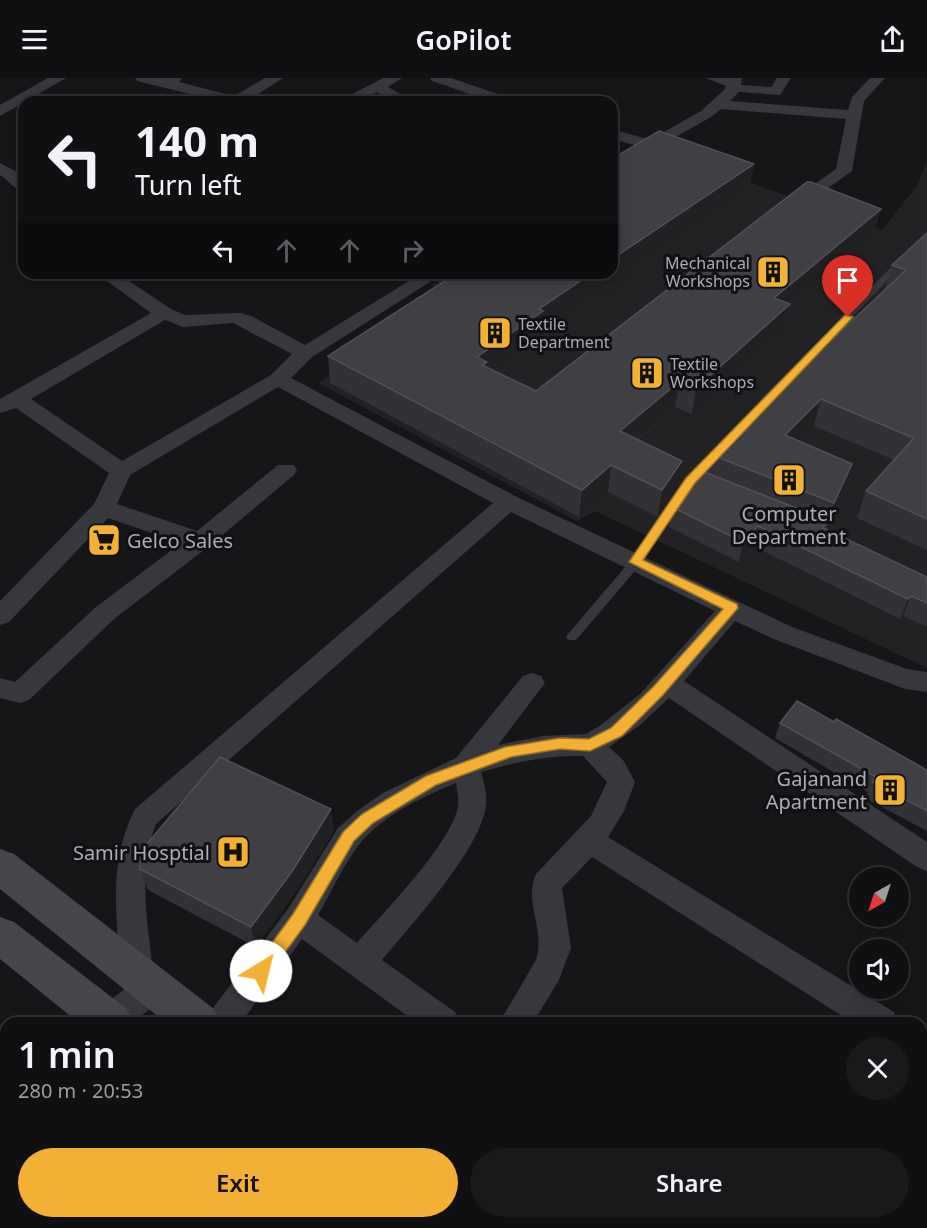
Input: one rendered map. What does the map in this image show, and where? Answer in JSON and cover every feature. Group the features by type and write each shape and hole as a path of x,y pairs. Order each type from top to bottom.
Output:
{"street":[{"path":"27,96 59,78"},
{"path":"142,78 171,81 219,96"},
{"path":"242,96 276,78"},
{"path":"358,96 395,78"},
{"path":"437,78 490,96"},
{"path":"713,78 743,88 775,92 784,78"},
{"path":"800,200 844,171 857,100 878,78"},
{"path":"618,164 706,114 734,84"},
{"path":"378,87 396,96"},
{"path":"0,111 18,101"},
{"path":"717,104 854,115"},
{"path":"618,136 650,145"},
{"path":"0,168 18,179"},
{"path":"114,279 164,313 183,321 233,317 244,320 305,353"},
{"path":"0,616 104,508 121,471 278,379 305,353 425,279"},
{"path":"121,471 9,403 164,313"},
{"path":"278,379 509,502 783,633 905,679 927,682"},
{"path":"0,688 20,693 105,613 200,541 286,470"},
{"path":"113,1017 145,980 129,867 137,833 145,817 509,502"},
{"path":"104,508 200,541"},
{"path":"226,1017 299,919 348,837 367,819 414,789 466,766 510,752 560,743 590,745 616,732 732,608"},
{"path":"665,682 927,858"},
{"path":"360,963 452,848 467,824 472,805 466,766 532,683"},
{"path":"519,1017 556,953 556,939 547,911 547,883 589,840 616,801 621,782 613,768 590,745"},
{"path":"589,840 872,1017"},
{"path":"0,866 191,1017"},
{"path":"299,919 435,1017"},
{"path":"0,935 103,1017"}],"lane":[{"path":"748,421 911,252"},
{"path":"572,637 636,562 731,438"}],"shaded area":[{"path":"657,149 882,230 916,187 927,161 927,668 595,511 577,521 318,383 453,295 431,285 442,279 618,279 618,256"}],"building":[{"path":"659,131 754,164 618,255 618,155"},
{"path":"807,182 881,209 774,298 790,304 696,388 680,381 620,431 682,461 662,490 611,465 582,490 328,356 448,279 583,279 539,309 543,311 477,357 487,362 482,365 536,391"},
{"path":"927,233 927,519 866,491 914,438 821,399 785,435 852,464 834,503 710,454 906,270 892,265"},
{"path":"699,470 827,520 823,528 927,577 927,603 911,596 908,599 758,526 743,542 672,507 693,474"},
{"path":"797,701 834,722 836,719 927,770 927,811 872,782 876,777 780,723"},
{"path":"220,757 331,809 293,870 251,927 140,869 141,851"}],"place":[{"name":"Mechanical Workshops","path":"773,272"},
{"name":"Textile Department","path":"495,333"},
{"name":"Textile Workshops","path":"647,373"},
{"name":"Computer Department","path":"789,480"},
{"name":"Gelco Sales","path":"104,540"},
{"name":"Gajanand Apartment","path":"890,790"},
{"name":"Samir Hosptial","path":"233,852"}],"route":[{"path":"261,971 299,919 348,837 367,819 414,789 466,766 510,752 560,743 590,745 616,732 658,691 732,608 636,562 690,481 848,317"}]}
